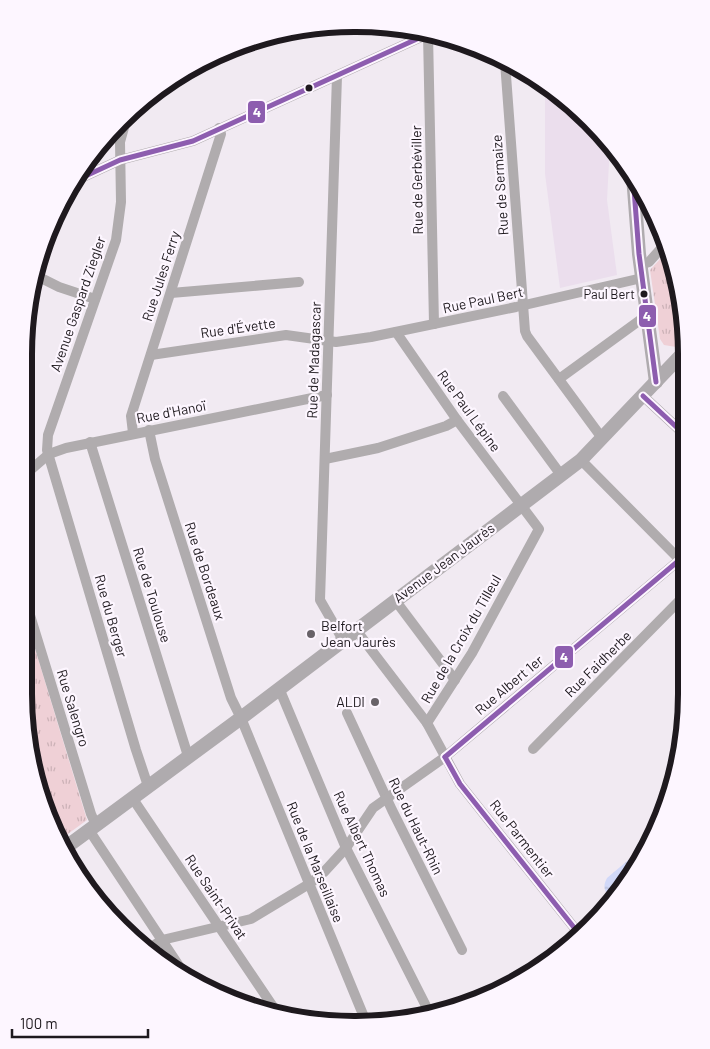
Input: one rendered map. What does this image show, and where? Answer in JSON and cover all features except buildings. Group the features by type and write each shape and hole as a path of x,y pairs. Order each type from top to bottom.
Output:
{"main road":[{"path":"635,195 641,271 656,382"},
{"name":"Avenue Jean Jaurès","path":"70,844 241,718 580,460 678,359"}],"street":[{"path":"88,175 120,160 193,140 418,39"},
{"name":"Rue de Gerbéviller","path":"429,41 434,324"},
{"name":"Rue de Sermaize","path":"506,70 522,306 527,336 602,438"},
{"name":"Rue de Madagascar","path":"337,76 320,600 343,640"},
{"name":"Rue Jules Ferry","path":"133,434 131,416 221,134 219,128"},
{"name":"Avenue Gaspard Ziegler","path":"50,454 48,450 48,435 116,240 121,202 120,142 124,130"},
{"path":"641,271 660,250"},
{"name":"Rue Paul Bert","path":"328,341 336,342 396,332 522,306 641,271"},
{"path":"42,278 59,287 95,300"},
{"path":"171,293 299,282"},
{"path":"559,379 647,315"},
{"name":"Rue Paul Lépine","path":"396,332 457,420 521,506"},
{"name":"Rue d'Évette","path":"151,355 286,335 328,341"},
{"name":"Rue d'Hanoï","path":"32,469 50,454 66,448 327,395"},
{"path":"503,396 560,475"},
{"path":"643,396 678,428"},
{"path":"325,459 378,448 446,426 457,420"},
{"name":"Rue de Bordeaux","path":"149,430 155,459 231,698 241,718"},
{"name":"Rue de Toulouse","path":"90,442 188,756"},
{"name":"Rue du Berger","path":"50,454 148,786"},
{"path":"580,460 678,556"},
{"name":"Rue de la Croix du Tilleul","path":"445,758 427,724 455,680 539,529 521,506"},
{"name":"Rue Albert 1er","path":"445,758 678,563"},
{"path":"395,600 455,680"},
{"name":"Rue Faidherbe","path":"533,749 678,602"},
{"name":"Rue Salengro","path":"32,622 91,814 93,828 177,962"},
{"path":"356,630 427,724"},
{"name":"Rue Albert Thomas","path":"279,688 346,848 427,1008"},
{"name":"Rue du Haut-Rhin","path":"347,714 462,950"},
{"name":"Rue de la Marseillaise","path":"241,718 364,1016"},
{"path":"154,946 162,940 250,919 310,884 346,848 373,808 386,797 445,758"},
{"name":"Rue Parmentier","path":"445,758 460,784 575,930"},
{"name":"Rue Saint-Privat","path":"132,798 273,1006"}],"shaded area":[{"path":"545,95 583,127 609,156 607,200 617,275 560,288 545,174"}],"green space":[{"path":"661,258 663,260 675,313 678,345 676,347 664,345 660,339 650,270"},
{"path":"32,639 87,820 65,836 43,777 33,715"}],"water":[{"path":"634,855 607,894 605,889 607,878"}],"transit line":[{"name":"4","path":"88,175 120,160 193,141 417,39"},
{"name":"4","path":"634,195 639,254 656,382"},
{"name":"4","path":"643,396 678,428"},
{"name":"4","path":"445,757 678,561"},
{"name":"4","path":"445,757 460,784 575,929"}],"place":[{"name":"Paul Bert","path":"644,294"},
{"name":"Belfort Jean Jaurès","path":"311,634"},
{"name":"ALDI","path":"375,702"}]}
